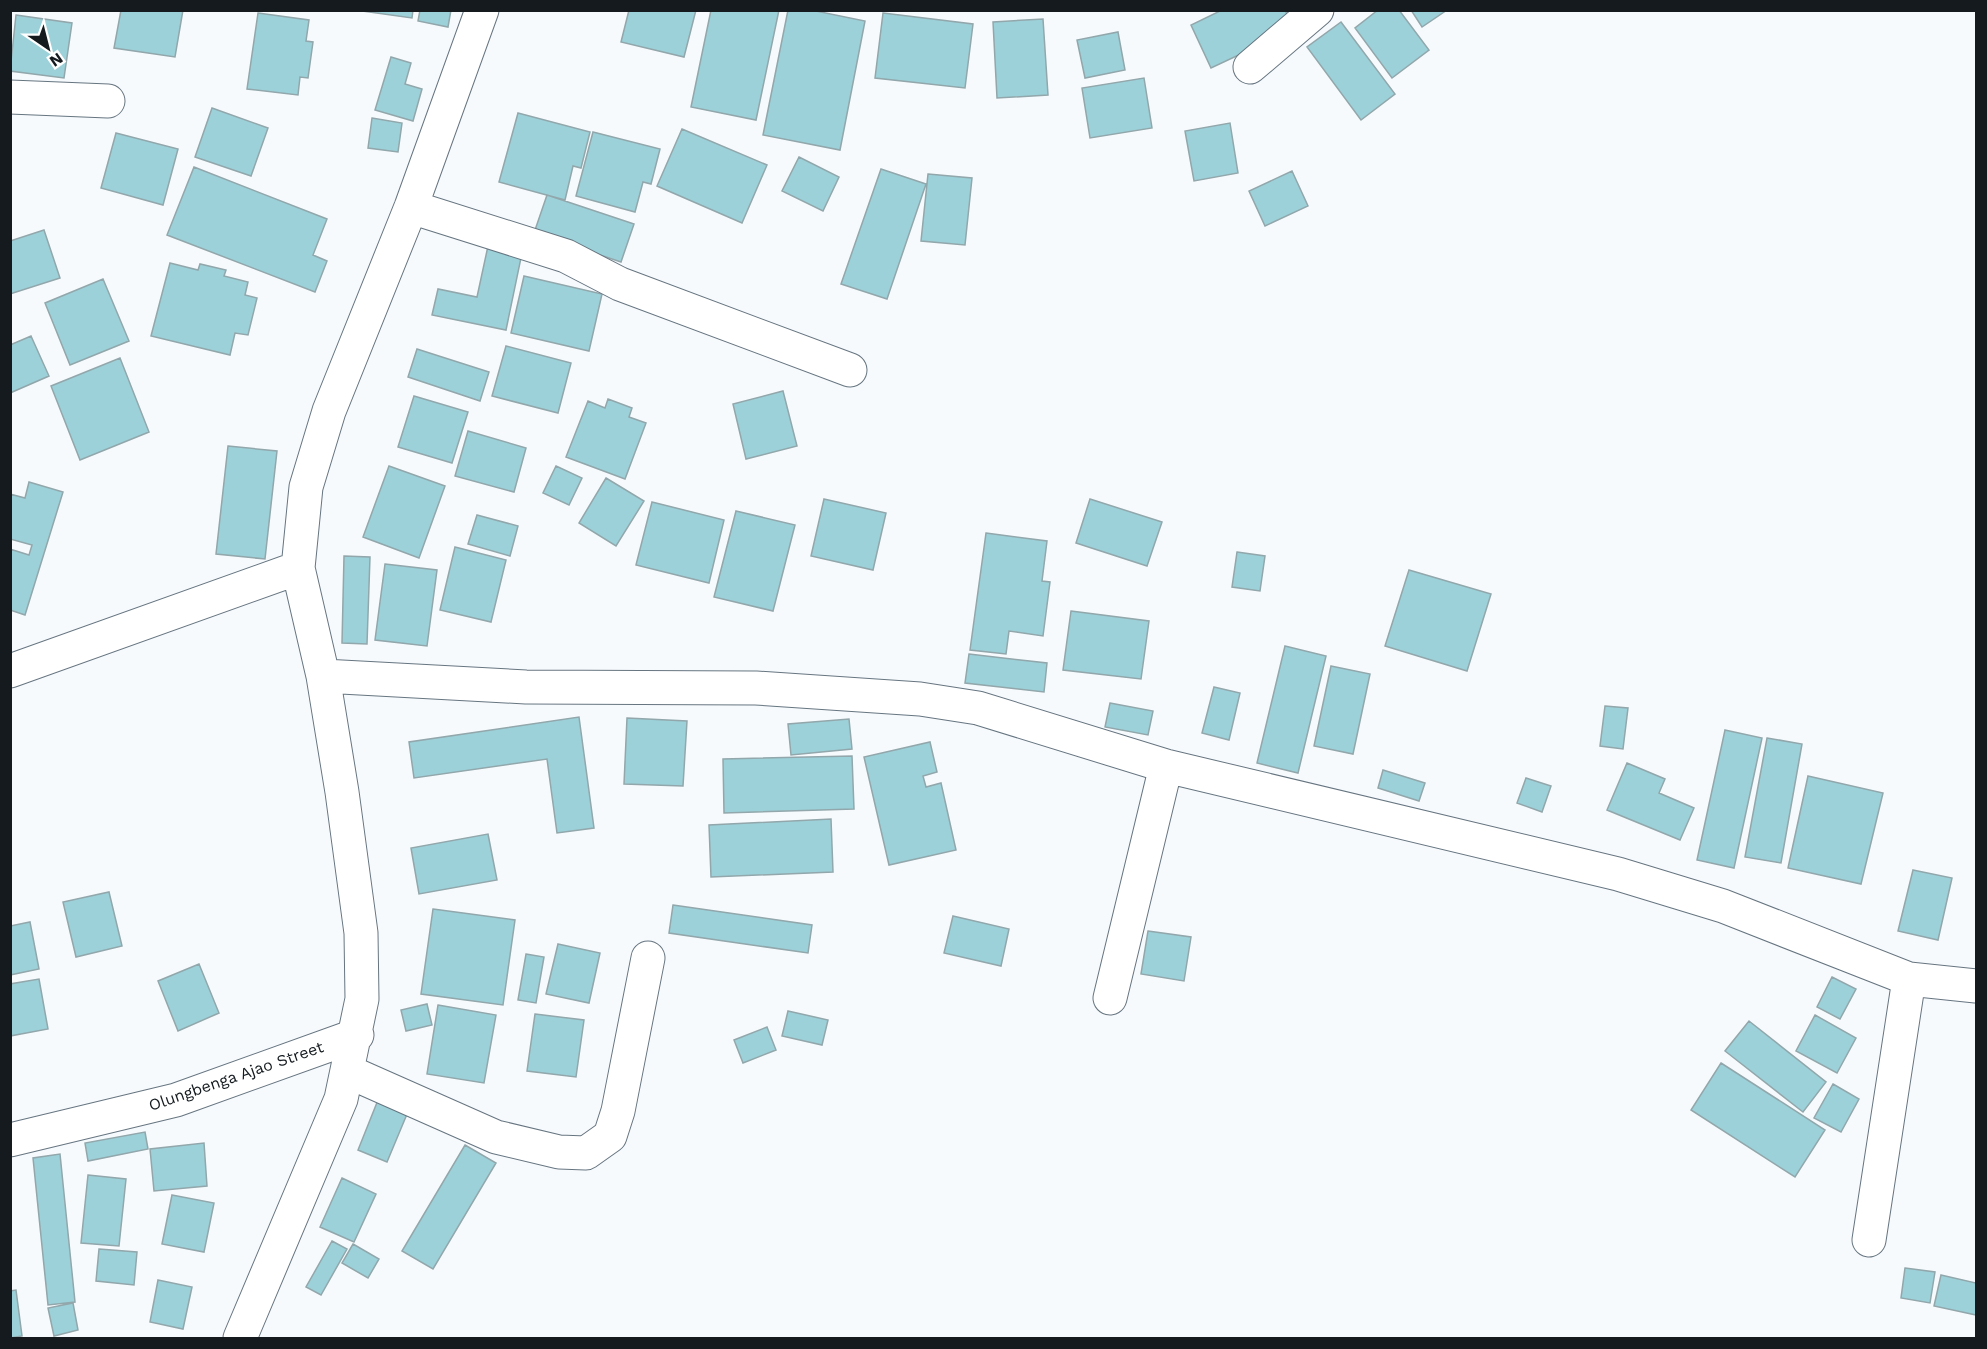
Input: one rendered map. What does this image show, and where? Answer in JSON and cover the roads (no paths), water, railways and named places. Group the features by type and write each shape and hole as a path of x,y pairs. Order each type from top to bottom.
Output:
{"street":[{"path":"240,1338 341,1099 357,1035 363,999 361,933 323,676 298,568 306,487 329,411 411,207 482,10"},
{"path":"1250,67 1317,10"},
{"path":"10,97 108,101"},
{"path":"411,207 566,256 620,284 850,370"},
{"path":"10,672 298,568"},
{"path":"323,676 526,687 756,688 920,699 978,708 1166,766 1618,874 1735,910 1909,979 1977,986"},
{"path":"1110,998 1166,766"},
{"path":"347,1071 496,1137 559,1152 586,1153 610,1136 618,1111 648,957"},
{"path":"1869,1240 1909,979"},
{"name":"Olungbenga Ajao Street","path":"10,1140 176,1100 357,1035"}]}
